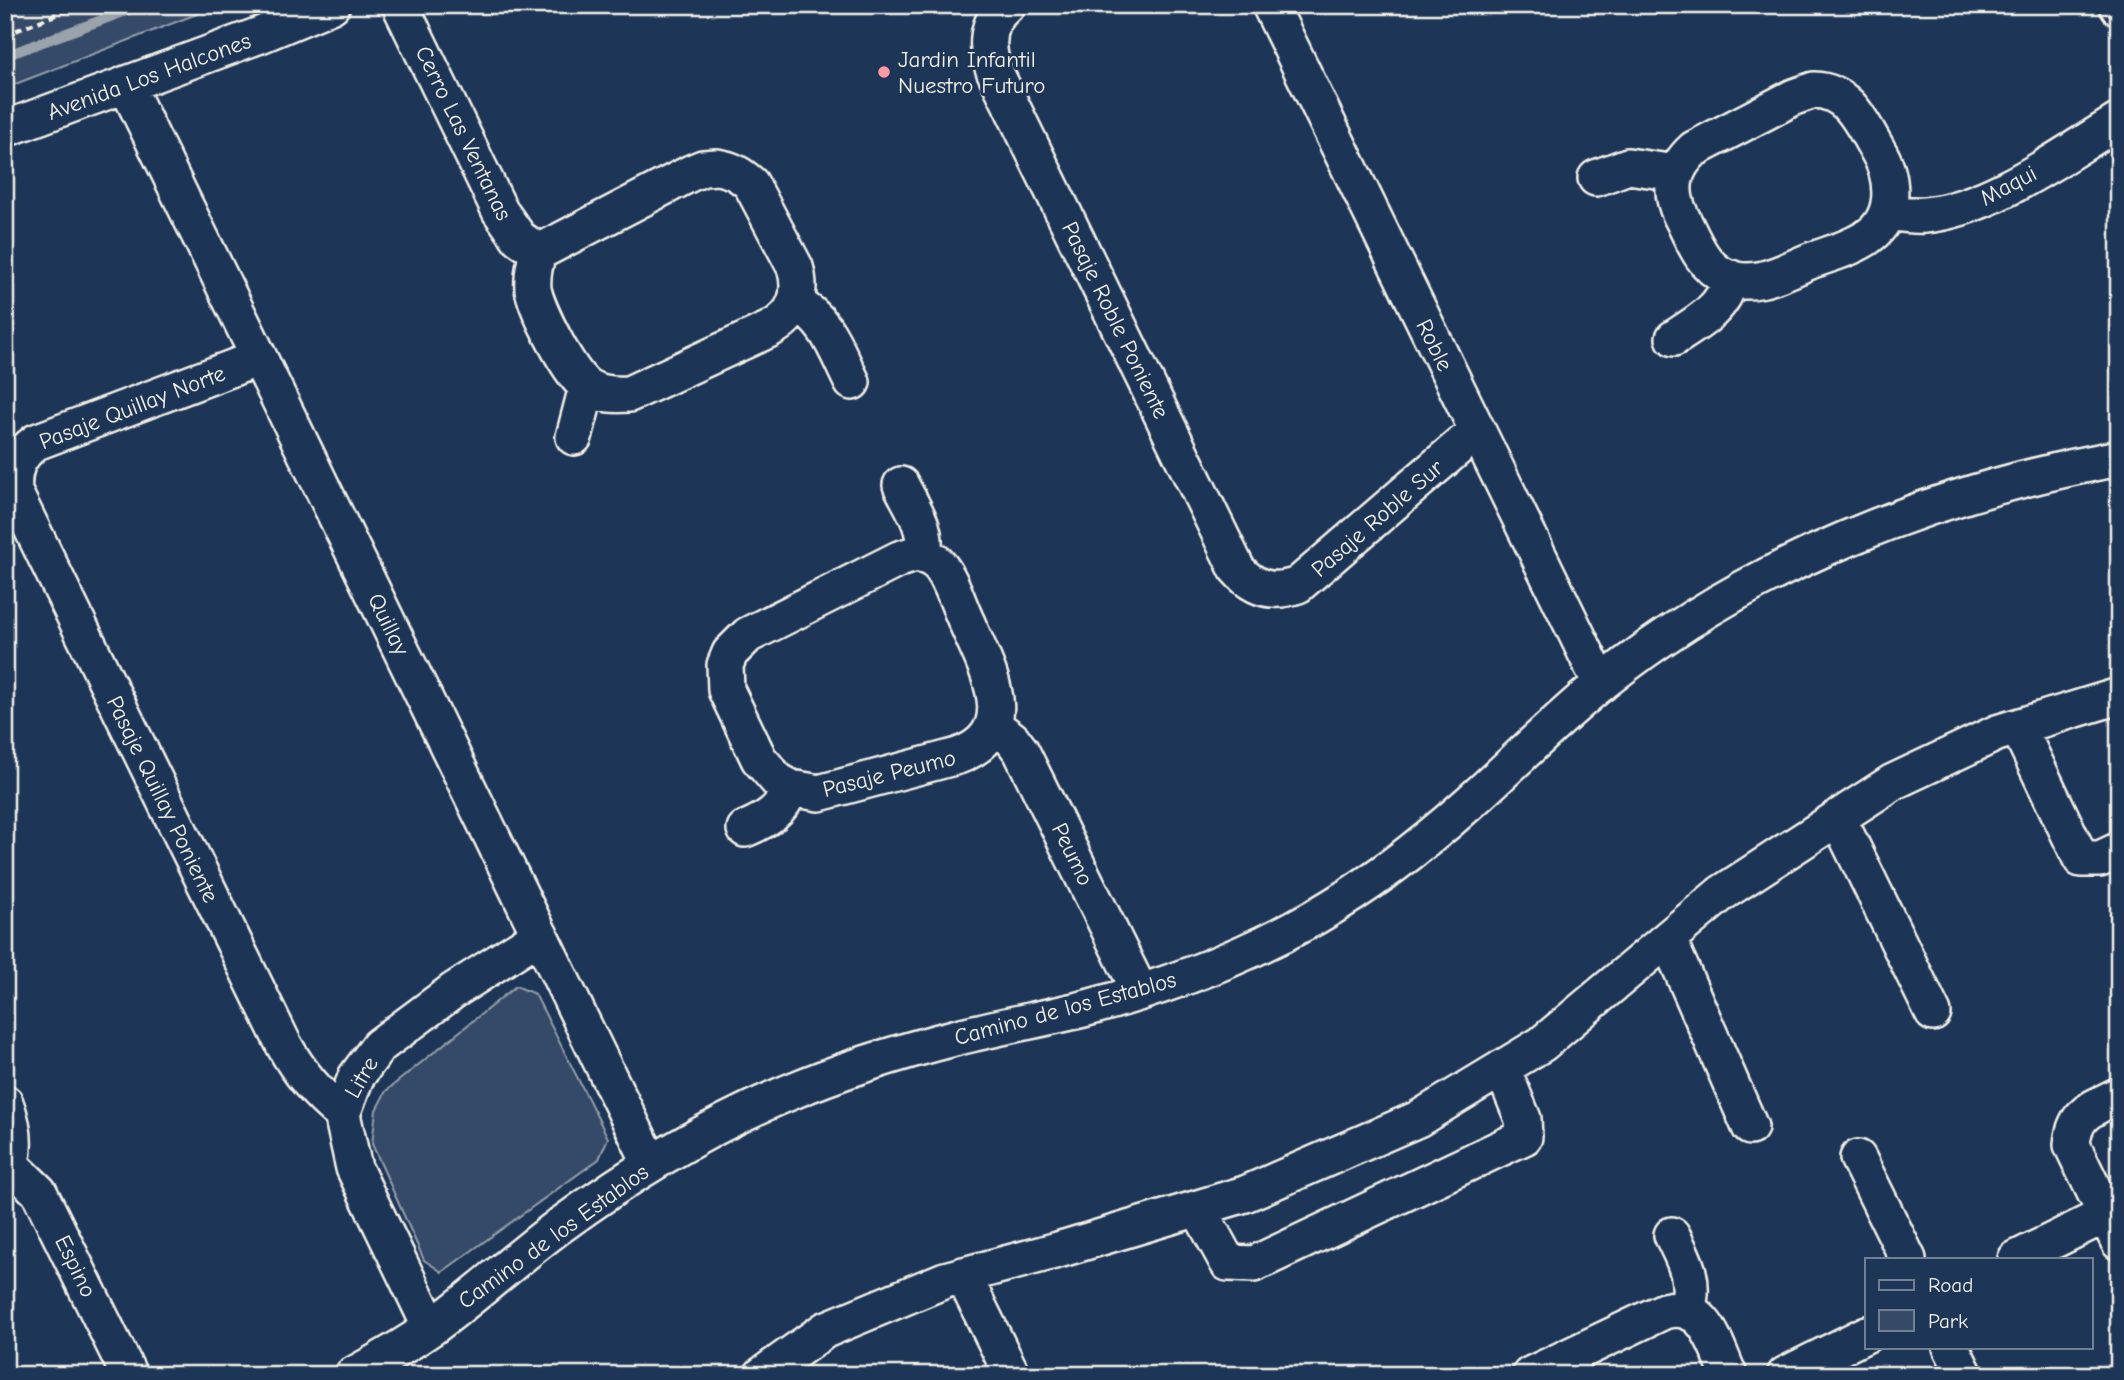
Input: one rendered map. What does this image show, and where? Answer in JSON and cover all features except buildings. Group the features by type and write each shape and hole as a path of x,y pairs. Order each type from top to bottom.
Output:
{"street":[{"name":"Avenida Los Halcones","path":"5,129 260,35 332,5"},
{"name":"Cerro Las Ventanas","path":"400,5 500,211 519,237 539,252"},
{"name":"Roble","path":"1270,5 1601,684"},
{"name":"Pasaje Roble Poniente","path":"998,19 987,46 994,70 1237,569 1256,586 1270,590"},
{"name":"Quillay","path":"126,84 651,1164"},
{"path":"1825,91 1844,99 1851,106 1882,158 1891,188 1887,212 1877,229 1856,243 1761,280 1749,282 1731,278 1713,269 1704,260 1673,196 1676,173 1683,160 1694,149 1804,92 1825,91"},
{"name":"Maqui","path":"1887,212 1925,215 1948,212 1970,204 2021,180 2119,121"},
{"path":"1596,178 1628,166 1676,173"},
{"path":"704,168 729,169 741,175 758,194 795,267 799,279 796,304 781,323 629,394 614,395 587,387 568,367 534,292 532,276 539,252 691,173 704,168"},
{"path":"1674,338 1714,310 1728,290 1731,278"},
{"path":"796,304 821,323 852,382"},
{"name":"Pasaje Quillay Norte","path":"14,469 19,458 36,442 259,358"},
{"path":"574,437 587,387"},
{"name":"Pasaje Roble Sur","path":"1270,590 1284,590 1298,585 1478,431"},
{"name":"Camino de los Establos","path":"2059,469 2119,438"},
{"name":"Camino de los Establos","path":"353,1375 431,1328 558,1228 651,1164 738,1115 838,1073 900,1052 1088,1008 1140,992 1198,972 1311,919 1365,886 1416,849 1601,684 1643,651 1719,602 1813,554 1910,514 2059,469 2119,457"},
{"name":"Pasaje Quillay Poniente","path":"14,469 13,492 18,503 284,1045 304,1079 342,1114"},
{"path":"901,485 922,527 925,537 923,555 940,566 988,671 996,697 993,726"},
{"name":"Pasaje Peumo","path":"923,555 915,554 899,559 748,635 730,653 724,678 730,702 767,771 778,781 805,792 826,791 958,756 982,743 993,726"},
{"path":"774,1371 825,1330 945,1280 1058,1250 1245,1194 1418,1119 1542,1044 1722,893 1893,782 1997,733 2119,696"},
{"name":"Peumo","path":"993,726 1012,739 1025,757 1140,992"},
{"path":"2018,727 2081,859 2100,859 2119,850"},
{"name":"Pasaje Peumo","path":"745,828 775,813 783,805 791,788"},
{"path":"1838,818 1933,1013"},
{"name":"Litre","path":"431,1328 354,1168 342,1114 356,1077 379,1046 453,991 540,935"},
{"path":"1668,939 1750,1127"},
{"path":"1198,1208 1228,1263 1254,1264 1524,1137 1523,1119 1502,1068"},
{"path":"2019,1258 2112,1229 2072,1145 2077,1120 2086,1112 2119,1096"},
{"path":"5,1103 13,1135 8,1170"},
{"path":"1858,1158 1908,1258"},
{"name":"Espino","path":"8,1170 39,1192 129,1375"},
{"path":"1672,1235 1689,1272 1691,1298 1687,1310"},
{"path":"963,1275 1012,1375"},
{"path":"1530,1375 1664,1311 1676,1308 1687,1310 1706,1324 1729,1375"},
{"path":"1785,1375 1865,1335"},
{"path":"1952,1348 1965,1375"}],"path":[{"path":"5,35 79,5"}],"green space":[{"path":"5,5 220,5 5,88"},
{"path":"516,986 535,994 608,1138 599,1159 442,1272 424,1260 372,1144 376,1110 386,1091"}],"waterway":[{"path":"5,56 142,5"}],"place":[{"name":"Jardin Infantil Nuestro Futuro","path":"884,72"}]}
